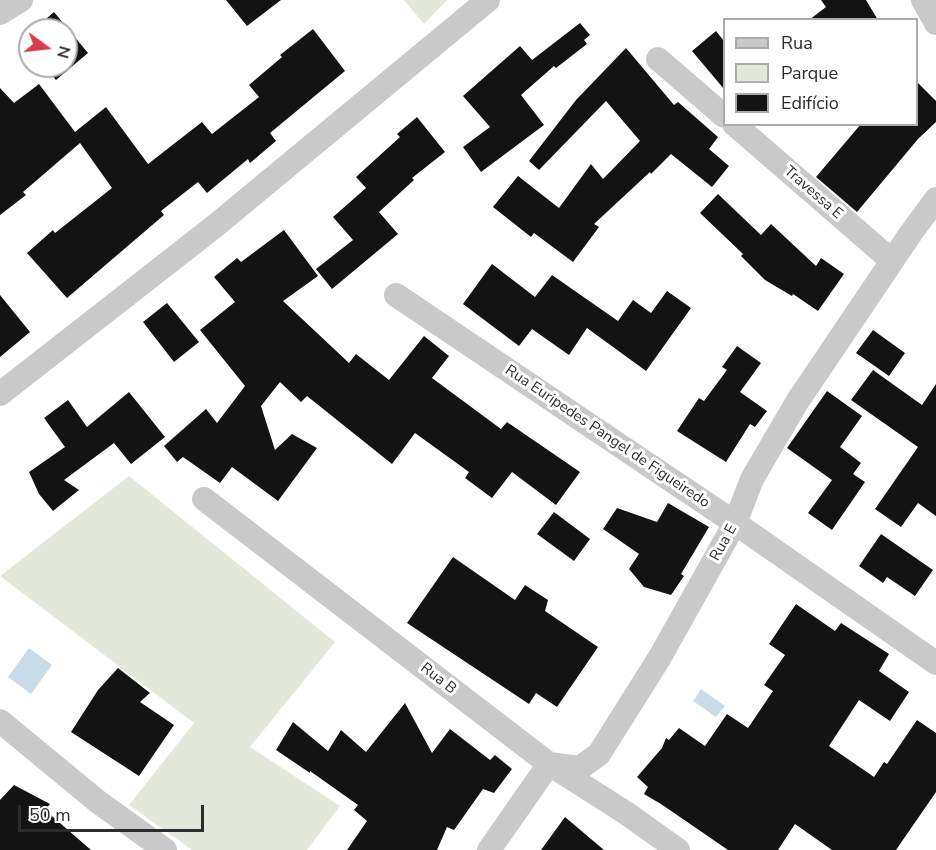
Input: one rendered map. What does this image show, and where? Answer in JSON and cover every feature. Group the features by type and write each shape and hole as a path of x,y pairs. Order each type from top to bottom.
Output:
{"street":[{"path":"0,13 21,0"},
{"path":"0,394 224,219 488,0"},
{"path":"923,0 936,23"},
{"path":"658,59 723,115"},
{"name":"Travessa E","path":"736,126 892,261"},
{"name":"Rua E","path":"549,764 580,768 599,754 660,657 735,523 752,479 797,402 936,199"},
{"name":"Rua Euripedes Pangel de Figueiredo","path":"396,296 934,656"},
{"name":"Rua B","path":"204,499 549,764 626,813 678,850"},
{"path":"0,721 97,801 165,850"},
{"path":"489,850 549,764"}],"green space":[{"path":"404,0 447,0 424,24"},
{"path":"129,476 335,642 250,747 340,806 307,850 192,850 129,805 194,723 0,576"}],"water":[{"path":"29,648 52,665 31,694 8,677"},
{"path":"701,689 725,706 716,717 693,701"}],"building":[{"path":"226,0 281,0 247,26"},
{"path":"821,0 866,0 877,18 812,18 826,7"},
{"path":"54,12 59,18 47,18"},
{"path":"580,23 590,35 584,40 587,44 556,68 554,66 521,95 544,125 481,172 463,147 490,127 463,96 520,46 532,60"},
{"path":"313,29 345,71 270,133 276,141 250,163 248,159 207,193 198,182 161,211 164,215 67,298 27,253 53,230 55,233 112,188 80,143 23,192 26,195 0,215 0,88 14,103 39,84 75,132 106,107 148,164 202,122 212,134 259,97 249,85 282,57 280,55"},
{"path":"716,31 723,40 723,88 692,51"},
{"path":"78,41 88,53 78,61"},
{"path":"626,48 674,105 678,102 718,137 709,149 729,166 712,187 671,154 594,224 599,227 573,262 534,233 531,237 493,207 518,176 559,208 591,164 603,179 640,141 606,101 539,170 529,161 576,100"},
{"path":"918,83 936,101 936,122 918,139 857,212 816,177 859,126 918,126"},
{"path":"417,117 445,152 412,178 414,180 379,212 398,234 332,289 316,269 353,240 333,217 366,188 356,177 400,137 397,134"},
{"path":"718,194 761,235 771,224 816,266 821,258 844,274 818,311 793,294 792,296 765,280 741,256 743,254 700,213"},
{"path":"284,230 318,276 283,301 349,363 356,354 389,380 424,336 449,356 432,378 501,429 507,422 580,472 556,505 512,472 492,498 465,478 469,472 415,433 392,464 307,396 301,402 280,382 261,406 275,450 292,434 317,448 278,501 232,467 220,483 183,457 177,462 164,446 206,409 217,423 245,386 200,330 235,302 214,277 237,258 241,262"},
{"path":"492,264 535,297 552,275 618,321 633,300 651,313 667,291 691,308 646,371 587,328 569,355 532,329 519,346 463,304"},
{"path":"0,295 30,332 0,357"},
{"path":"167,303 199,342 174,362 143,322"},
{"path":"873,330 905,353 889,376 856,353"},
{"path":"737,346 761,363 740,392 767,411 755,427 750,424 726,462 677,431 699,398 704,401 727,370 722,367"},
{"path":"873,370 922,405 936,384 936,516 918,503 901,527 875,509 918,447 851,400"},
{"path":"827,391 862,416 840,447 861,463 853,474 865,482 832,530 808,513 832,480 787,448"},
{"path":"129,392 165,437 131,464 114,443 64,480 79,490 53,511 39,494 29,472 65,447 44,418 68,400 87,427"},
{"path":"668,503 709,527 681,574 684,576 671,595 644,587 629,569 639,554 603,529 617,508 657,522"},
{"path":"554,512 590,539 574,561 537,534"},
{"path":"881,534 933,570 915,596 887,577 883,583 859,566"},
{"path":"453,557 515,600 525,585 548,600 545,611 598,647 557,707 536,693 529,704 407,623"},
{"path":"796,604 835,631 841,623 889,654 879,671 909,692 890,721 859,700 829,746 874,777 884,762 887,764 917,720 936,733 936,792 896,850 832,850 795,824 778,850 728,850 644,794 648,787 637,777 662,748 666,738 669,740 679,728 705,746 727,714 748,728 773,691 764,685 785,655 769,644"},
{"path":"118,668 150,693 140,702 174,725 139,776 71,732 98,690"},
{"path":"405,703 432,753 450,729 490,760 495,755 512,769 494,793 483,789 454,830 447,827 437,850 347,850 367,821 354,810 358,805 276,750 293,722 328,751 341,730 366,752"},
{"path":"14,785 50,804 45,810 91,850 0,850 0,800"},
{"path":"565,817 604,850 541,850"}]}
